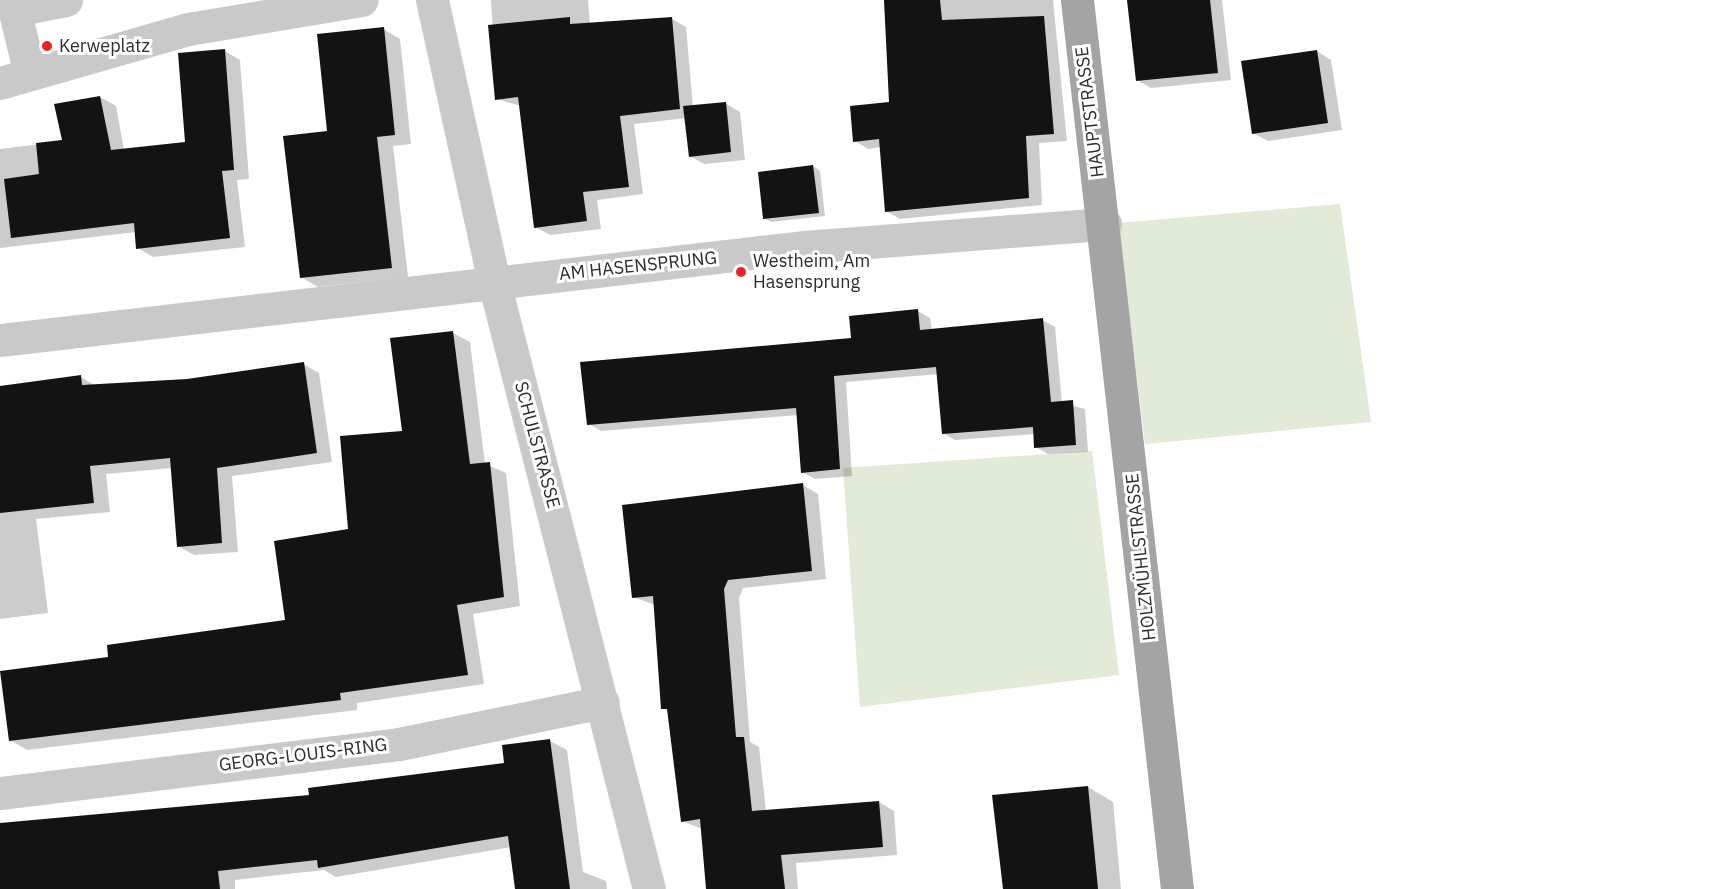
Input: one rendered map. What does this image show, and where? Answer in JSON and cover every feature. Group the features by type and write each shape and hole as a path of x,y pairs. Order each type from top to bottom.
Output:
{"main road":[{"name":"HAUPTSTRASSE","path":"1077,0 1105,224"},
{"name":"HOLZMÜHLSTRASSE","path":"1105,224 1177,889"}],"street":[{"path":"66,0 13,5 15,78 188,30 362,0"},
{"name":"SCHULSTRASSE","path":"432,0 494,282 650,889"},
{"name":"AM HASENSPRUNG","path":"494,282 804,247 1105,224"},
{"path":"0,340 494,282"},
{"name":"GEORG-LOUIS-RING","path":"0,793 388,746 603,702"}],"green space":[{"path":"1340,204 1371,422 1145,444 1118,223"},
{"path":"1092,451 1119,675 860,707 843,468"}],"building":[{"path":"884,0 940,0 942,20 1044,16 1054,134 1026,136 1029,198 885,212 879,139 853,142 850,106 889,102"},
{"path":"1127,0 1210,0 1218,73 1136,81"},
{"path":"570,17 570,24 672,17 680,109 620,116 629,187 583,192 587,221 534,228 518,97 495,100 488,25"},
{"path":"384,27 395,135 377,137 392,268 300,278 283,136 327,131 317,34"},
{"path":"225,49 234,170 222,171 230,238 136,249 134,223 11,238 4,179 39,174 36,143 62,140 54,104 100,96 111,150 185,142 178,53"},
{"path":"1317,50 1328,123 1252,134 1241,61"},
{"path":"726,102 731,152 689,157 683,106"},
{"path":"813,165 819,213 763,219 758,172"},
{"path":"918,309 920,330 1043,318 1051,402 1073,400 1076,445 1034,448 1033,427 942,434 936,367 834,376 840,469 801,473 796,408 587,425 580,362 851,338 849,316"},
{"path":"453,331 470,464 490,462 504,597 457,605 468,675 340,693 341,700 9,741 0,671 108,657 107,645 285,620 274,541 348,529 340,436 402,431 390,338"},
{"path":"304,362 317,453 217,468 222,543 177,547 170,458 90,466 94,503 0,513 0,386 81,375 82,385 187,379"},
{"path":"803,483 812,571 728,580 724,589 736,737 744,737 752,811 879,801 883,847 781,855 785,889 706,889 700,819 681,822 667,709 661,709 653,596 632,598 622,505"},
{"path":"550,739 570,889 515,889 508,836 318,868 317,860 218,871 220,889 0,889 0,823 309,795 308,788 504,763 502,745"},
{"path":"1088,786 1098,889 1003,889 992,795"}],"place":[{"name":"Kerweplatz","path":"47,46"},
{"name":"Westheim, Am Hasensprung","path":"741,272"}]}
